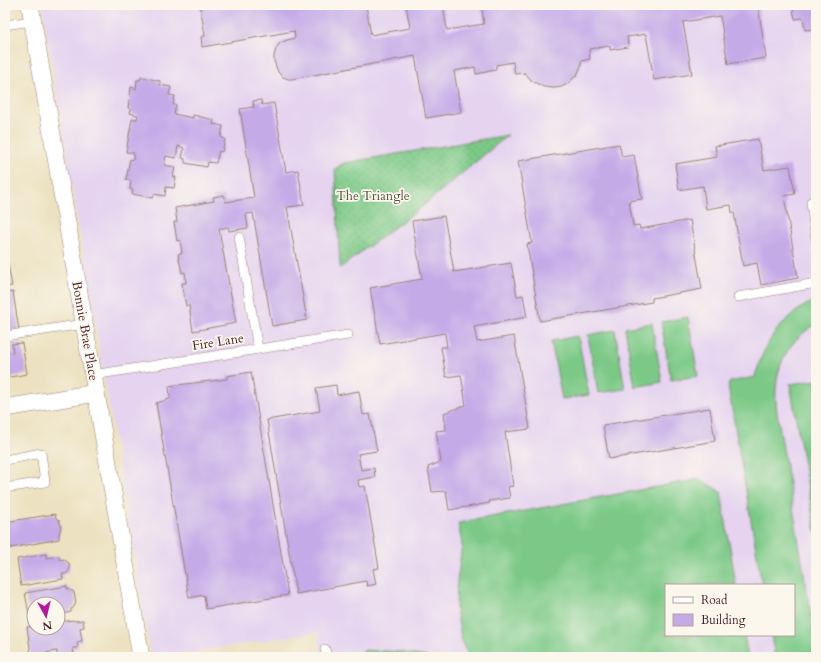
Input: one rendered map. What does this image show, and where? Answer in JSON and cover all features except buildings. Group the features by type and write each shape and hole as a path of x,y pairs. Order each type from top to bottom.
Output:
{"street":[{"name":"Bonnie Brae Place","path":"31,13 141,657"},
{"path":"5,408 96,393"}],"lane":[{"path":"5,25 31,13"},
{"path":"811,202 816,240"},
{"path":"239,237 258,349"},
{"path":"738,297 816,283"},
{"path":"5,336 84,324"},
{"name":"Fire Lane","path":"93,375 348,335"},
{"path":"5,460 41,453 45,482 5,488"}],"shaded area":[{"path":"42,5 816,5 816,657 322,657 317,632 166,657 151,657"}],"green space":[{"name":"The Triangle","path":"508,135 424,205 340,268 335,169 344,163"},
{"path":"816,300 816,324 795,341 782,361 776,385 776,398 777,412 816,645 816,657 775,657 771,636 795,636 795,584 762,584 728,386 730,382 755,377 769,341 793,313"},
{"path":"688,317 698,376 671,380 661,322"},
{"path":"652,323 662,382 635,387 625,328"},
{"path":"615,330 625,389 598,393 588,335"},
{"path":"578,336 589,395 562,399 551,341"},
{"path":"816,380 816,534 790,384"},
{"path":"700,479 721,492 736,584 665,584 665,636 744,636 748,657 469,657 462,643 456,609 457,582 462,545 458,523"},
{"path":"363,650 401,652 427,657 364,657"}]}
